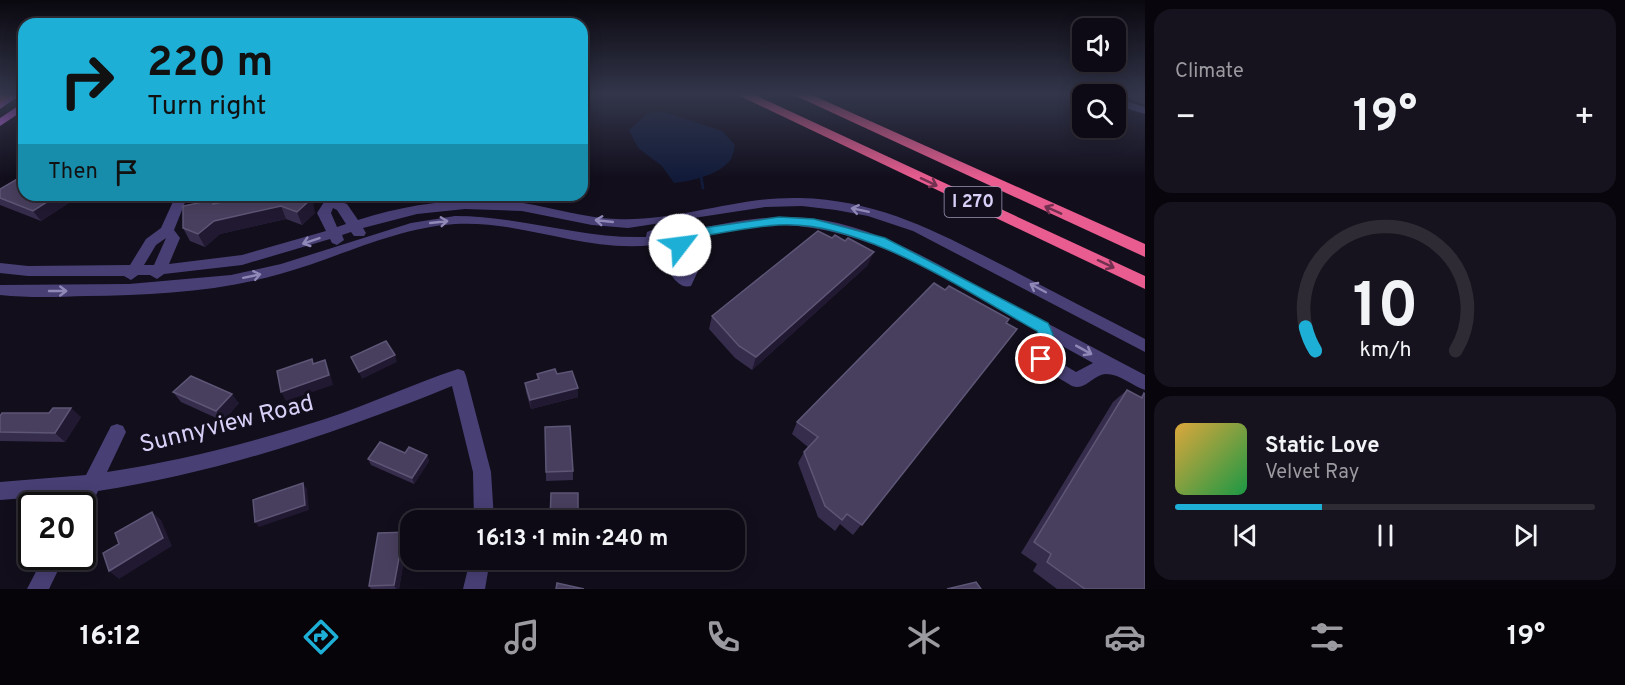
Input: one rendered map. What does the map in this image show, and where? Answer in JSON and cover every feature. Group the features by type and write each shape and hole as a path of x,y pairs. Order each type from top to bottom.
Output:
{"highway":[{"name":"I 270","path":"806,122 1145,282"},
{"name":"I 270","path":"861,122 1145,251"}],"street":[{"path":"123,291 151,242 167,231 180,201"},
{"path":"328,201 324,213 341,249"},
{"path":"332,201 342,207 363,241"},
{"path":"0,268 28,271 203,266 242,260 291,248 354,225 396,213 431,208 482,205 531,208 615,223 673,219 783,202 822,204 885,216 918,228 1145,346"},
{"path":"0,290 123,291 218,283 280,270 392,231 433,222 475,219 526,224 588,238 626,242 655,240 779,221 814,223 881,241 1145,383"},
{"path":"645,222 655,240 664,248 677,272 686,282 690,271 680,245 682,236 673,219"},
{"path":"151,289 173,238 167,231"},
{"path":"1042,327 1048,339 1048,348 1041,359 1078,381 1088,371 1097,367 1116,368"},
{"name":"Sunnyview Road","path":"0,491 92,483 190,464 301,435 378,408 458,376 482,472 484,510"},
{"path":"88,492 117,432"},
{"path":"38,589 48,570"},
{"path":"474,589 478,570"}],"water":[{"path":"637,122 696,122 722,131 735,145 731,159 720,169 697,179 674,183 662,166 638,148 629,130"}],"building":[{"path":"18,178 18,201 49,201 33,211 0,198 0,189"},
{"path":"208,201 213,201 213,204 227,201 309,201 297,212 281,206 214,221 198,234 183,228 183,206"},
{"path":"818,231 832,238 835,235 845,241 848,238 874,252 756,357 739,346 712,316"},
{"path":"934,283 945,290 949,286 1009,319 1006,323 1017,329 862,525 847,514 842,520 825,506 804,452 818,437 797,422"},
{"path":"386,341 395,355 359,372 351,357"},
{"path":"312,359 313,364 325,360 329,375 281,392 277,371"},
{"path":"555,369 557,374 572,371 578,388 530,400 525,383 539,379 537,374"},
{"path":"191,376 232,394 216,411 173,392"},
{"path":"1127,390 1142,398 1145,394 1145,589 1085,589 1047,562 1051,554 1034,542"},
{"path":"53,408 71,408 55,433 0,432 2,413 49,413"},
{"path":"570,426 573,471 546,472 545,427"},
{"path":"380,442 405,453 409,447 427,455 412,478 368,459"},
{"path":"303,483 305,505 255,522 253,500"},
{"path":"551,493 578,493 578,510 550,510"},
{"path":"152,512 163,538 109,571 103,553 119,544 115,533"},
{"path":"400,532 400,558 394,585 369,586 378,533"},
{"path":"976,582 981,589 947,589"},
{"path":"557,583 584,589 556,589"}],"waterway":[{"path":"701,177 703,188"}],"route":[{"path":"680,245 682,236 779,221 814,223 881,241 1042,327 1048,339 1048,348 1041,359"}]}
